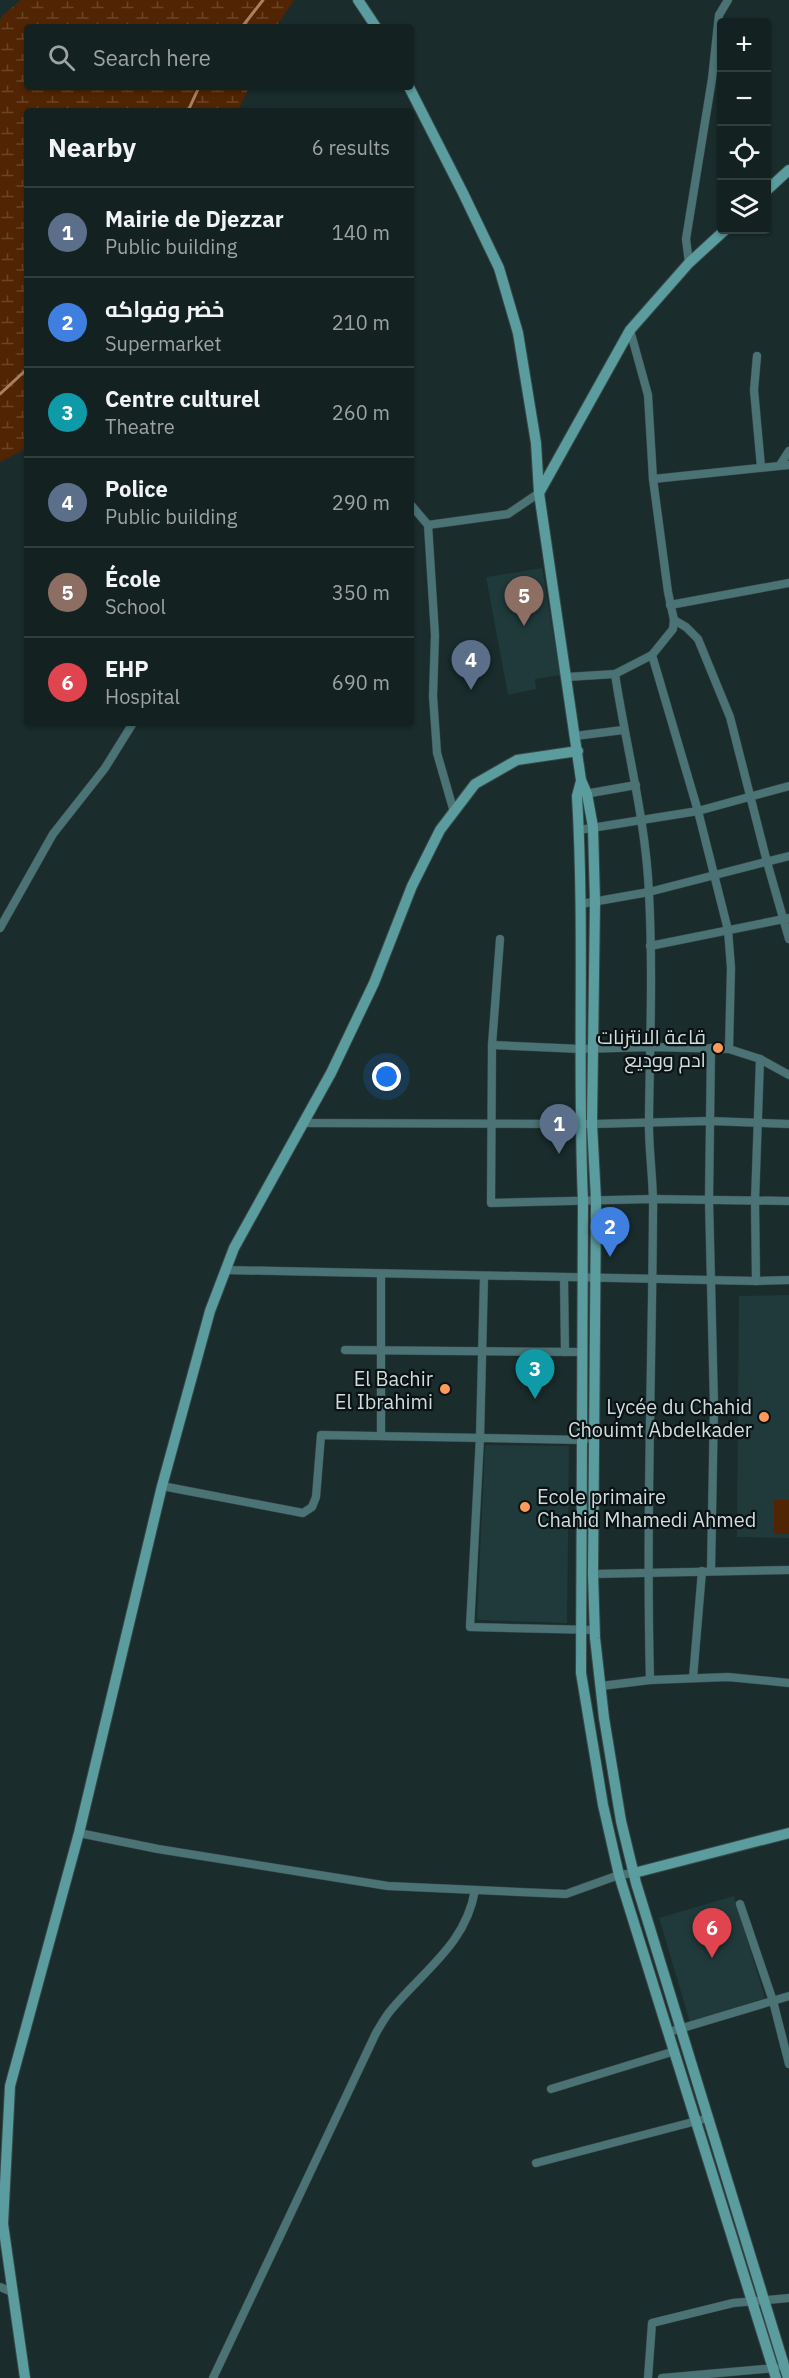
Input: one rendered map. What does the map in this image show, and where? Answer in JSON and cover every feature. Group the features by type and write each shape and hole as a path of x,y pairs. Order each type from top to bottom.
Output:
{"main road":[{"path":"358,0 374,24"},
{"path":"411,90 499,268 518,333 536,443 539,493 578,751 582,795 579,830 580,1124 583,1201 581,1673 603,1806 619,1875 675,2030 675,2051 702,2119"},
{"path":"771,186 789,170"},
{"path":"539,493 630,330 690,263 721,234"},
{"path":"25,2378 3,2224 10,2086 79,1833 162,1486 210,1311 234,1248 331,1073 374,982 412,886 440,830 475,784 517,760 578,751"},
{"path":"582,795 593,826 595,902 592,1124 596,1200 596,1440 593,1574 595,1630 601,1686 621,1821 675,2030 782,2372"},
{"path":"634,1873 789,1833"}],"street":[{"path":"690,263 686,239 712,80 719,15 728,0"},
{"path":"567,677 615,674 652,655 673,629 674,620 652,478 648,395 630,330"},
{"path":"756,356 754,390 761,467"},
{"path":"780,465 789,451"},
{"path":"652,478 789,465"},
{"path":"428,525 508,514 539,493"},
{"path":"414,509 428,525 435,635 433,696 437,753 454,812"},
{"path":"670,605 789,583"},
{"path":"674,620 686,627 698,639 730,717 767,862 786,918 789,939"},
{"path":"652,655 698,811 728,930 731,968 729,1049"},
{"path":"615,674 623,730 636,785 649,892 651,1047 649,1121 653,1199 647,1573 650,1680"},
{"path":"0,928 53,834 105,768 131,726"},
{"path":"575,736 623,730"},
{"path":"582,795 636,785"},
{"path":"579,830 641,818 698,811 789,786"},
{"path":"581,904 649,892 789,856"},
{"path":"650,946 786,918"},
{"path":"500,939 492,1045 491,1203 653,1199 789,1201"},
{"path":"492,1045 580,1049 651,1047 729,1049 760,1059 789,1076"},
{"path":"693,1678 706,1571 714,1406 709,1200 711,1048"},
{"path":"756,1281 754,1201 760,1059"},
{"path":"303,1123 592,1124 710,1120 789,1124"},
{"path":"225,1270 484,1277 789,1280"},
{"path":"381,1274 381,1435"},
{"path":"484,1277 480,1437 470,1627 595,1630"},
{"path":"564,1277 565,1352"},
{"path":"345,1350 582,1352"},
{"path":"162,1486 303,1513 312,1507 316,1497 321,1435 596,1440"},
{"path":"593,1574 789,1570"},
{"path":"601,1686 650,1680 728,1677 789,1683"},
{"path":"79,1833 158,1849 388,1886 566,1893 619,1875 634,1873"},
{"path":"213,2378 376,2033 390,2010 456,1940 472,1908 475,1890"},
{"path":"740,1904 773,2001 789,2064"},
{"path":"675,2030 789,1996"},
{"path":"551,2089 675,2051"},
{"path":"536,2163 702,2119"},
{"path":"0,2287 12,2292"},
{"path":"648,2378 652,2322 733,2302 789,2298"},
{"path":"662,2378 782,2372"}],"shaded area":[{"path":"542,568 560,675 535,679 536,689 508,695 486,577"},
{"name":"Lycée du Chahid Chouimt Abdelkader","path":"789,1295 789,1538 737,1537 739,1296"},
{"name":"Ecole primaire Chahid Mhamedi Ahmed","path":"485,1445 569,1446 567,1623 477,1620"},
{"path":"734,1896 765,1998 690,2022 659,1918"}],"green space":[{"path":"21,0 294,0 278,24 24,24 24,90 248,90 239,108 24,108 24,450 0,462 0,21 2,16"},
{"path":"774,1500 789,1500 789,1534 774,1534"}],"waterway":[{"path":"244,24 263,0"},
{"path":"189,108 198,90"},
{"path":"0,394 24,372"}],"place":[{"name":"École","path":"524,626"},
{"name":"Police","path":"471,690"},
{"name":"قاعة الانترنات ادم ووديع","path":"718,1048"},
{"name":"Mairie de Djezzar","path":"559,1154"},
{"name":"خضر وفواكه","path":"610,1257"},
{"name":"El Bachir El Ibrahimi","path":"445,1389"},
{"name":"Centre culturel","path":"535,1399"},
{"name":"Lycée du Chahid Chouimt Abdelkader","path":"764,1417"},
{"name":"Ecole primaire Chahid Mhamedi Ahmed","path":"525,1507"},
{"name":"EHP","path":"712,1958"}]}
